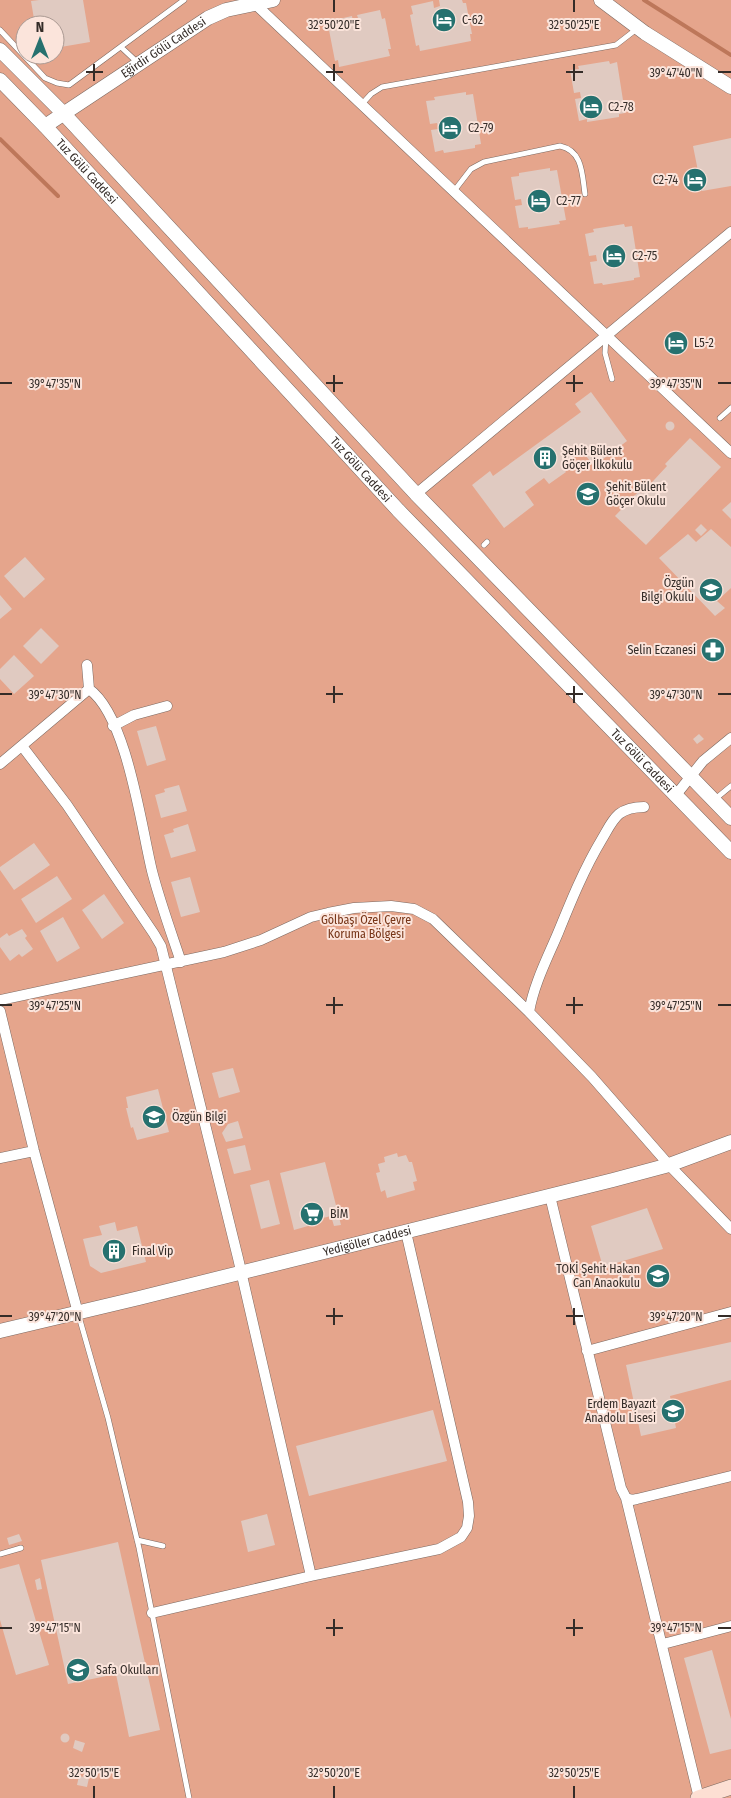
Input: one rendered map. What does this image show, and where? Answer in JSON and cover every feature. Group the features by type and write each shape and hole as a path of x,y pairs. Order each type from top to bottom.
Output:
{"main road":[{"path":"699,1798 731,1786"}],"street":[{"name":"Eğirdir Gölü Caddesi","path":"45,126 213,16 253,2 273,0"},
{"path":"601,0 638,28 731,87"},
{"path":"253,2 731,453"},
{"name":"Tuz Gölü Caddesi","path":"0,50 64,114 416,494 731,818"},
{"name":"Tuz Gölü Caddesi","path":"0,80 45,126 398,510 731,852"},
{"path":"416,494 606,334 731,232"},
{"path":"86,665 89,689 95,693 102,703 124,749 139,806 152,872 181,962"},
{"path":"0,764 89,689"},
{"path":"114,726 134,715 167,706"},
{"path":"676,795 703,761 731,738"},
{"path":"22,746 67,804 161,946 242,1273 311,1576"},
{"path":"529,1012 532,998 546,962 595,850 619,814 631,808 644,807"},
{"path":"0,1000 166,966 224,952 261,940 311,917 328,913 376,906 414,909 433,919 529,1012 592,1077 669,1165 731,1229"},
{"path":"0,1011 34,1150 78,1313"},
{"name":"Yedigöller Caddesi","path":"0,1331 550,1196 669,1165 731,1142"},
{"path":"0,1158 34,1150"},
{"path":"550,1196 621,1488 626,1498 663,1644 699,1798"},
{"path":"152,1613 311,1576 439,1549 461,1537 467,1528 469,1516 468,1502 406,1232"},
{"path":"587,1351 731,1312"},
{"path":"626,1498 637,1499 731,1476"},
{"path":"663,1644 731,1626"}],"lane":[{"path":"0,30 45,78 64,85 73,83 184,0"},
{"path":"362,104 371,94 382,87 616,45 638,28"},
{"path":"121,47 140,64"},
{"path":"454,191 471,170 484,162 560,146 572,150 578,157 585,194"},
{"path":"606,334 605,353 612,379"},
{"path":"720,418 731,408"},
{"path":"714,801 731,786"},
{"path":"78,1313 108,1418 137,1540 189,1798"},
{"path":"137,1540 163,1546"},
{"path":"0,1554 21,1548"}],"green space":[{"name":"Gölbaşı Özel Çevre Koruma Bölgesi","path":"0,0 731,0 731,1798 0,1798"}],"building":[{"path":"83,0 90,42 65,46 65,15 33,15 31,1"},
{"path":"439,0 462,0 463,3 466,3 472,34 470,34 471,41 420,51 419,45 416,46 410,15 413,14 411,6 433,1 434,8 440,6"},
{"path":"380,10 382,19 385,18 391,49 388,49 390,56 339,67 338,60 335,61 329,30 331,29 330,21 352,16 353,23 359,21 357,15"},
{"path":"609,61 610,64 617,62 625,113 619,114 619,117 587,122 587,119 579,121 575,99 581,98 580,92 574,93 570,70 579,69 578,66"},
{"path":"466,92 466,95 473,94 481,144 475,145 475,148 444,153 443,150 435,152 431,130 438,129 437,123 430,124 426,101 435,100 434,97"},
{"path":"731,138 731,186 702,191 693,146"},
{"path":"550,168 550,171 557,170 566,220 559,221 560,224 528,229 528,227 519,228 515,206 522,205 521,199 515,200 511,177 519,176 519,173"},
{"path":"624,224 625,227 632,226 640,277 634,278 634,280 603,285 602,283 594,284 590,262 597,261 596,255 589,256 585,234 594,232 593,229"},
{"name":"Şehit Bülent Göçer İlkokulu","path":"591,392 627,441 594,466 582,451 562,466 566,472 549,484 544,478 525,492 534,505 504,528 472,485 490,471 493,476 581,412 575,404"},
{"path":"670,422 674,426 670,430 666,426"},
{"path":"690,438 721,467 646,545 615,516 639,491 642,493 667,466 665,464"},
{"path":"731,502 731,519 722,510"},
{"path":"701,524 707,530 701,536 695,530"},
{"name":"Özgün Bilgi Okulu","path":"711,529 731,547 731,588 717,601 725,608 715,616 659,558 688,534 696,542"},
{"path":"25,557 45,579 24,598 4,576"},
{"path":"0,595 12,609 0,619"},
{"path":"41,628 59,646 41,664 23,646"},
{"path":"14,655 34,676 14,694 0,679 0,669"},
{"path":"156,726 166,760 147,766 137,731"},
{"path":"699,734 704,739 697,744 693,739"},
{"path":"179,785 187,811 161,818 155,795 165,792 164,789"},
{"path":"188,824 196,851 171,858 164,835 174,832 173,829"},
{"path":"34,843 50,865 14,890 0,870 0,867"},
{"path":"57,876 72,899 36,923 21,899"},
{"path":"190,877 200,912 181,917 171,882"},
{"path":"104,894 124,923 102,939 82,910"},
{"path":"63,917 80,948 57,962 40,931"},
{"path":"22,929 27,936 25,938 33,949 22,957 19,954 10,961 0,947 0,938 7,933 9,936"},
{"path":"233,1068 240,1092 219,1098 212,1073"},
{"path":"158,1089 169,1132 137,1140 133,1127 131,1128 126,1108 128,1108 126,1097"},
{"path":"238,1121 243,1138 226,1142 222,1133 228,1124"},
{"path":"245,1145 251,1170 234,1174 227,1149"},
{"path":"397,1153 398,1157 406,1155 409,1162 412,1162 417,1181 413,1182 415,1190 387,1198 385,1190 381,1192 376,1173 380,1172 378,1164 385,1162 384,1157"},
{"path":"325,1162 341,1225 334,1226 331,1216 307,1222 308,1226 294,1230 280,1173"},
{"path":"269,1180 280,1224 261,1229 250,1185"},
{"name":"TOKİ Şehit Hakan Can Anaokulu","path":"647,1208 663,1249 603,1267 591,1226"},
{"name":"Final Vip","path":"115,1222 117,1231 137,1226 146,1262 101,1273 90,1266 83,1239 102,1235 99,1226"},
{"path":"731,1342 731,1380 670,1396 676,1428 641,1436 626,1365"},
{"path":"433,1410 447,1461 309,1496 296,1446"},
{"path":"267,1514 275,1545 248,1552 241,1521"},
{"path":"19,1534 22,1541 9,1545 7,1538"},
{"name":"Safa Okulları","path":"118,1542 160,1730 129,1737 116,1674 68,1684 41,1560"},
{"path":"19,1564 49,1665 16,1675 0,1620 0,1569"},
{"path":"40,1578 42,1589 37,1590 35,1580"},
{"path":"712,1650 731,1719 731,1749 710,1754 684,1658"},
{"path":"65,1734 69,1738 65,1742 61,1738"},
{"path":"75,1740 85,1743 82,1752 73,1748"},
{"path":"79,1776 89,1778 87,1787 77,1785"}],"waterway":[{"path":"644,0 731,55"},
{"path":"0,139 58,196"}],"place":[{"name":"C-62","path":"444,20"},
{"name":"C2-78","path":"591,107"},
{"name":"C2-79","path":"450,128"},
{"name":"C2-74","path":"695,180"},
{"name":"C2-77","path":"539,201"},
{"name":"C2-75","path":"614,256"},
{"name":"L5-2","path":"676,343"},
{"name":"Şehit Bülent Göçer İlkokulu","path":"545,458"},
{"name":"Şehit Bülent Göçer Okulu","path":"588,494"},
{"name":"Özgün Bilgi Okulu","path":"711,590"},
{"name":"Selin Eczanesi","path":"713,650"},
{"name":"Özgün Bilgi","path":"154,1117"},
{"name":"BİM","path":"312,1214"},
{"name":"Final Vip","path":"114,1251"},
{"name":"TOKİ Şehit Hakan Can Anaokulu","path":"658,1276"},
{"name":"Erdem Bayazıt Anadolu Lisesi","path":"673,1411"},
{"name":"Safa Okulları","path":"78,1670"}]}
